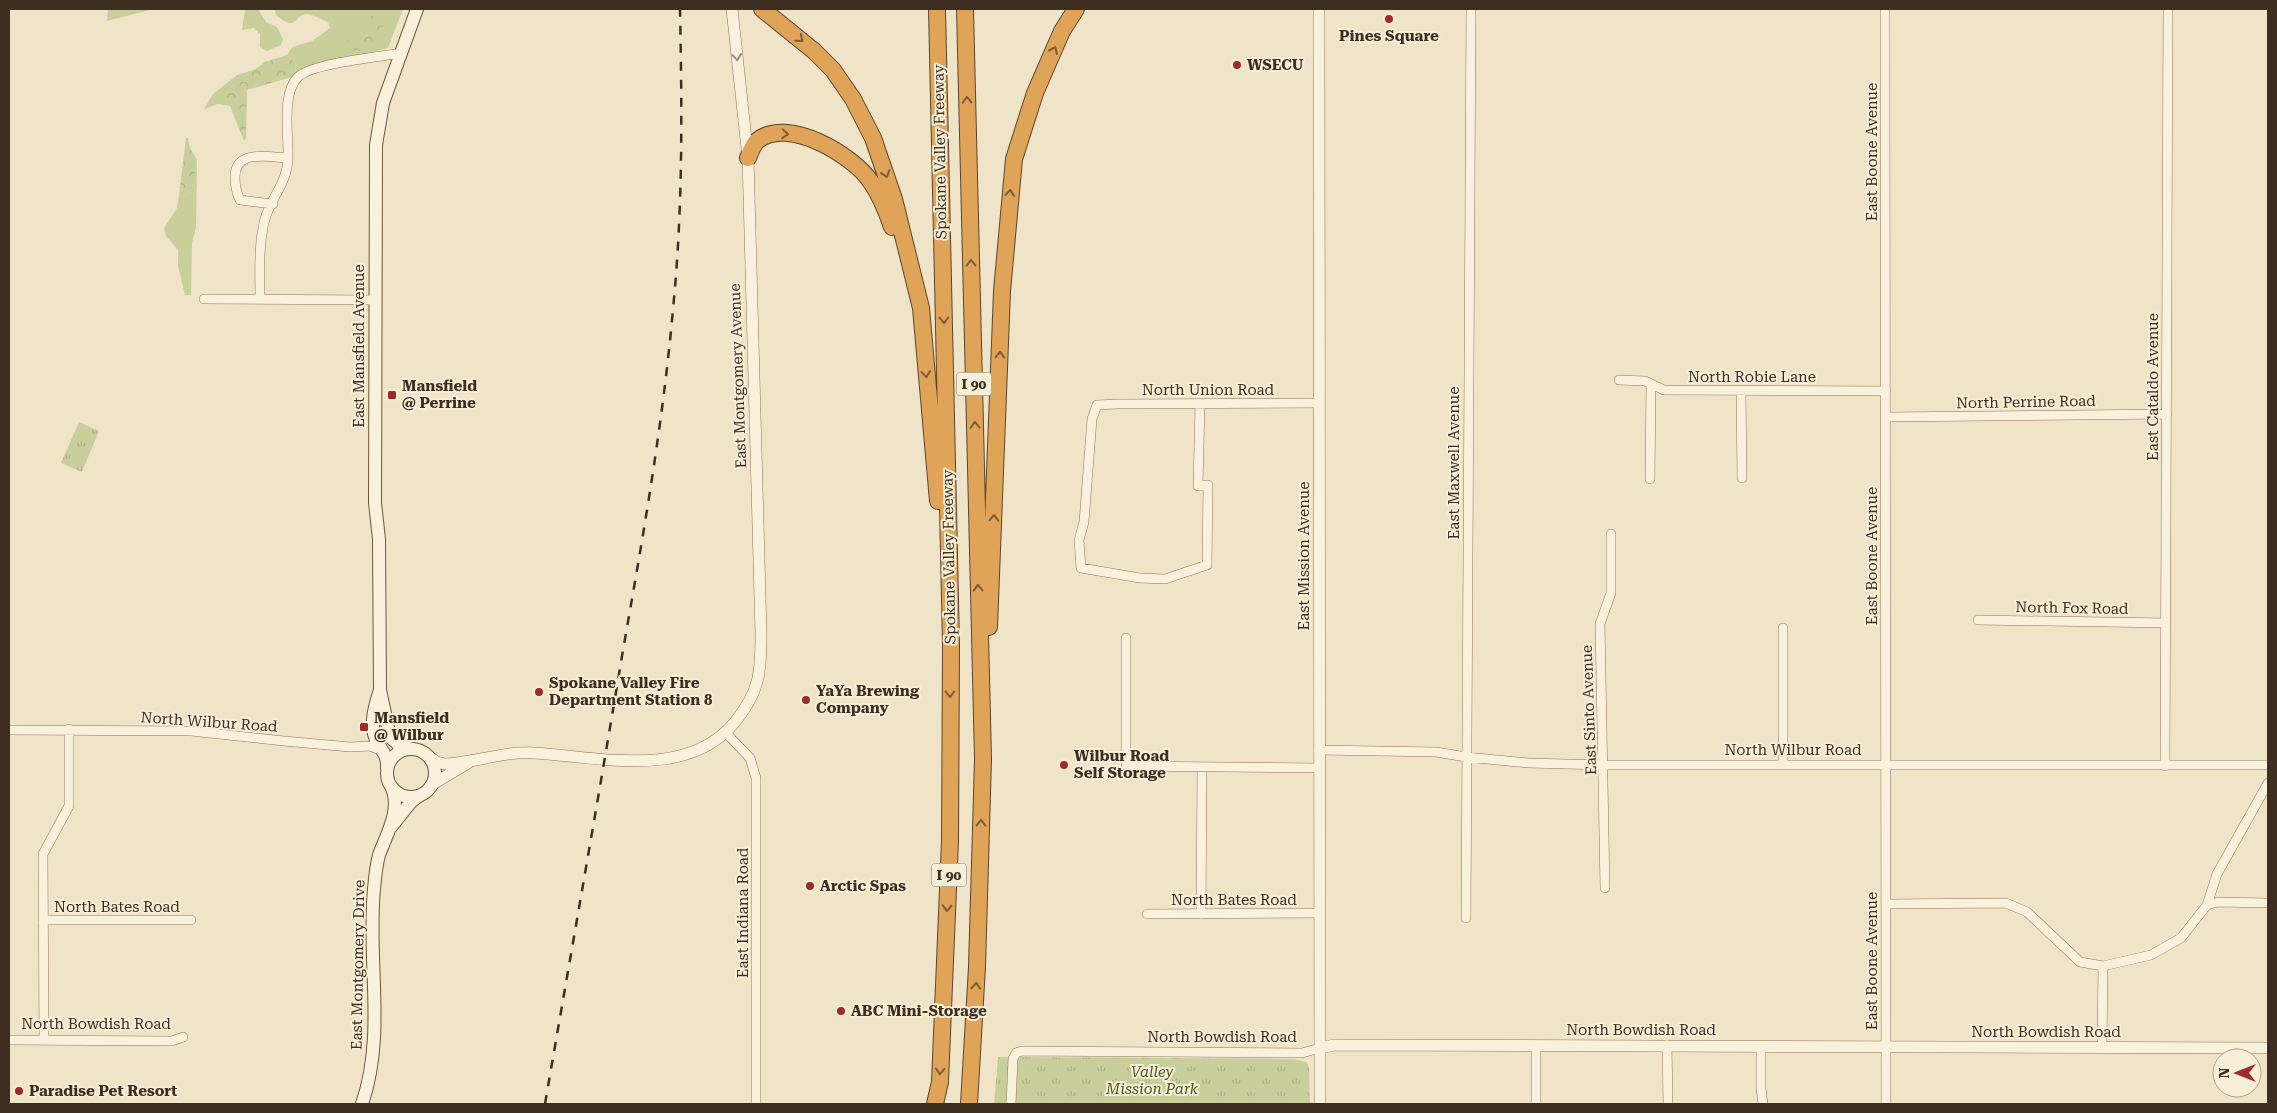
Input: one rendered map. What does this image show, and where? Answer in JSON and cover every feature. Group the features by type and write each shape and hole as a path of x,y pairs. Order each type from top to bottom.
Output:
{"highway":[{"path":"762,9 814,51 833,70 853,99 873,138 894,199 920,308 951,645"},
{"name":"Spokane Valley Freeway","path":"935,1104 940,1082 950,841 951,645 937,9"},
{"name":"Spokane Valley Freeway","path":"965,9 983,759 977,966 969,1104"},
{"path":"983,759 1002,291 1014,159 1035,93 1062,31 1076,9"},
{"path":"748,158 757,141 782,133 816,140 857,167 880,196 920,308"}],"main road":[{"name":"East Mansfield Avenue","path":"414,749 400,746 390,737 380,690 379,539 375,503 375,300 378,125 383,103 417,9"},
{"name":"East Mansfield Avenue","path":"380,690 374,708 375,736 386,755 387,771"},
{"path":"414,749 428,756 434,770 432,785 419,796 403,796 391,786 387,771 389,763 399,752 414,749"},
{"name":"East Montgomery Drive","path":"362,1104 371,1074 375,1045 374,900 377,864 391,827 395,802 391,786"},
{"name":"East Montgomery Drive","path":"391,827 411,802 419,796"}],"street":[{"name":"East Montgomery Avenue","path":"726,733 750,702 761,667 748,158 732,9"},
{"name":"East Mission Avenue","path":"1319,9 1320,1104"},
{"name":"East Maxwell Avenue","path":"1466,918 1471,9"},
{"name":"East Boone Avenue","path":"1884,9 1886,1104"},
{"name":"East Cataldo Avenue","path":"2166,766 2168,9"},
{"path":"260,299 260,238 266,217 283,184 288,158 287,109 292,86 298,76 336,64 401,53"},
{"path":"273,204 240,200 235,191 235,173 238,162 245,158 288,158"},
{"path":"204,299 375,300"},
{"name":"North Robie Lane","path":"1619,380 1645,381 1664,390 1886,392"},
{"path":"1650,479 1651,384"},
{"path":"1741,391 1742,478"},
{"name":"North Union Road","path":"1200,404 1198,486 1208,485 1207,565 1165,579 1140,578 1081,568 1078,540 1084,522 1092,419 1097,404 1320,403"},
{"name":"North Perrine Road","path":"1886,417 2167,414"},
{"name":"East Sinto Avenue","path":"1605,888 1600,624 1611,593 1611,534"},
{"name":"North Fox Road","path":"1978,620 2166,623"},
{"path":"1783,628 1783,764"},
{"path":"1126,638 1126,766 1319,768"},
{"path":"44,1040 43,854 69,806 69,729"},
{"name":"North Wilbur Road","path":"9,730 191,731 376,748 386,755"},
{"path":"428,756 437,762 445,764 472,761 503,753 534,753 614,760 674,757 701,750 726,733"},
{"name":"East Indiana Road","path":"726,733 750,758 756,778 756,1104"},
{"path":"357,746 375,736"},
{"name":"North Wilbur Road","path":"1319,750 1436,752 1528,763 1603,765 2268,765"},
{"path":"432,785 472,761"},
{"path":"1201,914 1202,768"},
{"path":"1886,904 2006,903 2027,912 2080,962 2103,966 2151,955 2181,938 2208,905 2217,874 2268,783"},
{"path":"2208,905 2218,902 2268,903"},
{"name":"North Bates Road","path":"1148,914 1320,913"},
{"name":"North Bates Road","path":"43,920 191,920"},
{"path":"2102,1047 2103,966"},
{"name":"North Bowdish Road","path":"9,1040 172,1040 183,1037"},
{"path":"1536,1044 1536,1104"},
{"name":"North Bowdish Road","path":"1011,1104 1013,1059 1016,1054 1022,1051 1302,1053 1334,1045 1536,1044 2268,1048"},
{"path":"1667,1045 1668,1104"},
{"path":"1761,1046 1761,1089 1764,1104"}],"green space":[{"path":"108,9 154,9 107,21"},
{"path":"245,9 258,9 266,22 277,27 283,39 281,45 267,51 260,47 260,34 254,28 242,30"},
{"path":"275,9 403,9 388,48 314,67 295,76 296,64 287,55 292,47 312,41 330,28 328,22 308,14 300,16 292,23 289,23 276,15"},
{"path":"386,13 390,17 389,23 374,33 371,47 358,52 345,48 344,43 358,33 373,14"},
{"path":"287,55 296,64 295,76 247,90 246,138 244,141 230,106 218,104 204,109 213,94 237,75 256,69 265,62"},
{"path":"186,138 188,138 190,148 197,160 192,190 185,196 179,195"},
{"path":"197,160 196,228 192,243 191,295 185,295 178,266 178,250 166,236 164,228 177,208 179,195 185,196 192,190"},
{"path":"79,422 99,431 82,472 61,463"},
{"name":"Valley Mission Park","path":"998,1057 1294,1059 1306,1062 1309,1067 1310,1104 994,1104"}],"railway":[{"path":"545,1104 645,523 664,394 679,234 681,122 680,9"}],"place":[{"name":"Pines Square","path":"1389,19"},
{"name":"WSECU","path":"1237,65"},
{"name":"Mansfield @ Perrine","path":"392,395"},
{"name":"Spokane Valley Fire Department Station 8","path":"539,692"},
{"name":"YaYa Brewing Company","path":"806,700"},
{"name":"Mansfield @ Wilbur","path":"364,727"},
{"name":"Wilbur Road Self Storage","path":"1064,765"},
{"name":"Arctic Spas","path":"810,886"},
{"name":"ABC Mini-Storage","path":"841,1011"},
{"name":"Paradise Pet Resort","path":"19,1091"}]}
